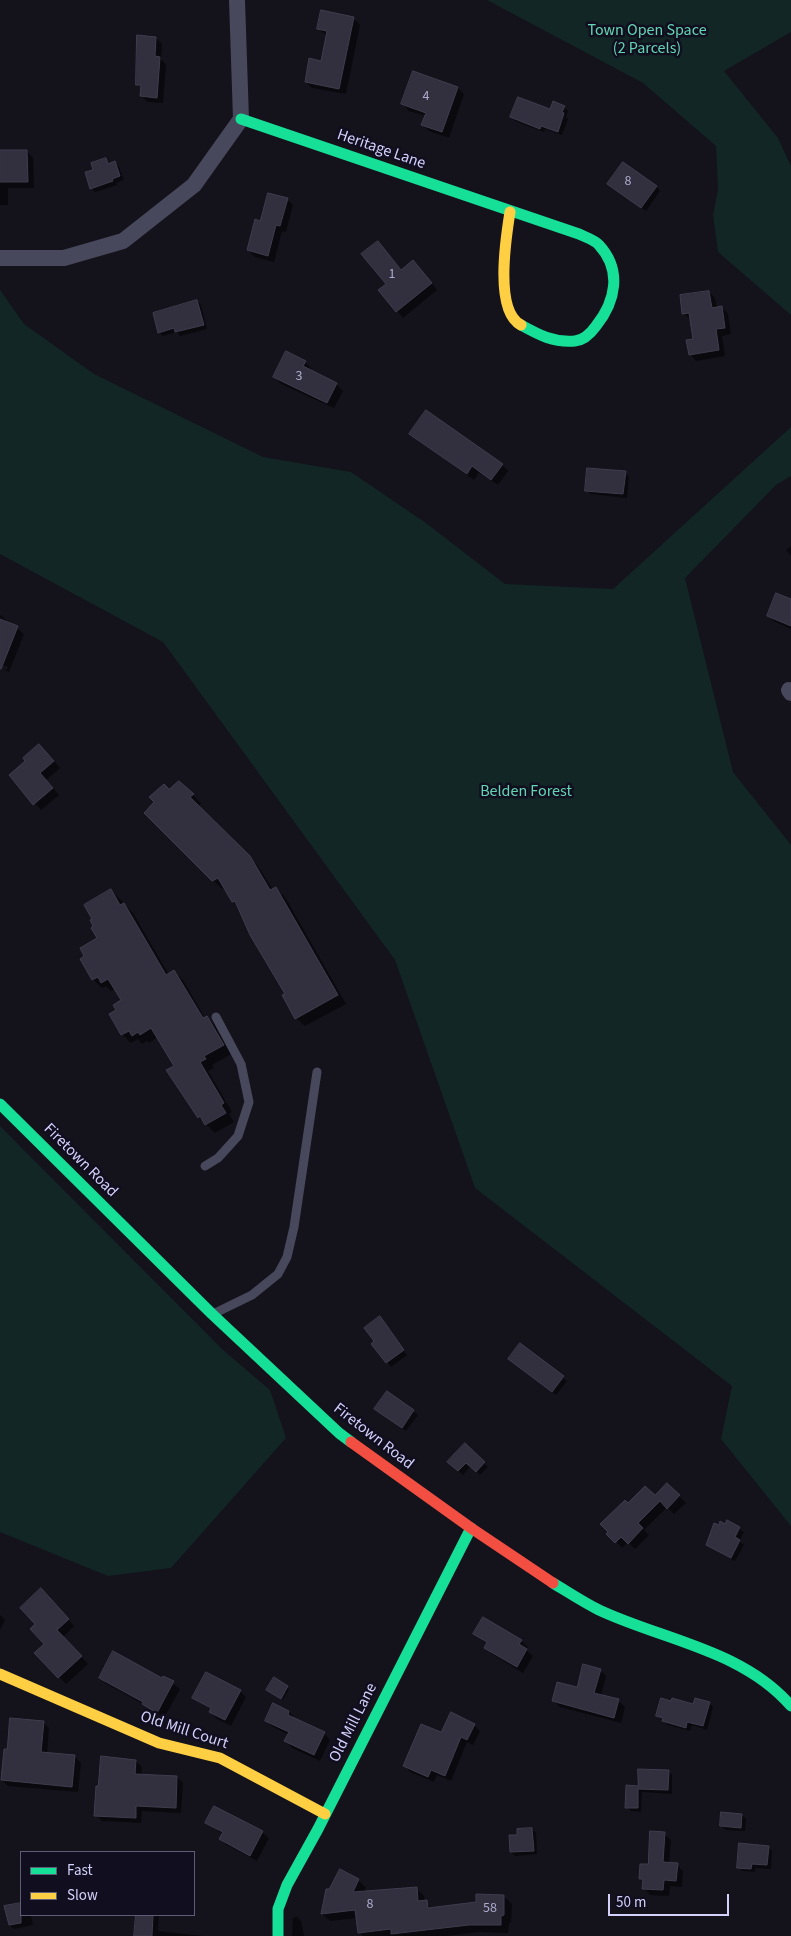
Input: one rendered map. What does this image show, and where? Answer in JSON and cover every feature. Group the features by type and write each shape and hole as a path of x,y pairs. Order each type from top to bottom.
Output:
{"street":[{"path":"0,258 64,258 123,241 194,185 241,119 237,0"},
{"name":"Heritage Lane","path":"241,119 579,234 599,244 611,266 615,281 613,298 605,315 588,336 577,341 547,339 518,323 507,308 504,255 510,212"},
{"name":"Firetown Road","path":"0,1104 212,1314 339,1433 471,1528 549,1581 599,1610 706,1651 747,1670 779,1692 791,1706"},
{"name":"Old Mill Lane","path":"278,1936 278,1909 287,1884 325,1814 471,1528"},
{"name":"Old Mill Court","path":"0,1674 159,1743 220,1758 325,1814"}],"lane":[{"path":"205,1166 218,1158 238,1136 249,1102 241,1064 216,1017"},
{"path":"212,1314 252,1294 278,1274 287,1258 294,1227 317,1072"}],"green space":[{"name":"Town Open Space (2 Parcels)","path":"487,0 791,0 791,32 724,71 778,138 791,166 791,315 718,252 713,215 718,190 716,146 643,83"},
{"name":"Belden Forest","path":"0,290 24,324 94,374 263,457 351,472 426,523 505,584 613,589 791,427 791,476 776,485 685,578 733,772 791,845 791,1526 721,1439 732,1386 475,1188 395,960 163,642 0,554"},
{"path":"0,1126 223,1350 270,1390 286,1438 171,1568 108,1576 0,1532"}],"building":[{"path":"321,10 354,17 339,89 305,82 309,58 321,61 327,31 317,29"},
{"path":"137,35 156,37 155,56 160,57 157,98 140,96 141,85 136,85"},
{"path":"413,71 458,87 442,132 421,125 426,113 401,104"},
{"path":"518,97 550,109 553,101 565,106 558,132 541,126 540,129 510,117"},
{"path":"0,150 27,150 28,182 0,182"},
{"path":"106,158 108,164 115,161 120,176 112,179 113,181 90,189 85,172 93,170 91,163"},
{"path":"623,162 657,186 641,208 607,184"},
{"path":"268,193 288,198 280,226 276,225 268,256 247,250 255,219 260,221"},
{"path":"378,241 401,270 413,260 432,283 396,312 378,290 386,284 361,254"},
{"path":"709,291 712,308 722,306 725,328 716,329 719,350 689,355 686,340 693,339 689,313 682,314 680,295"},
{"path":"197,300 204,325 175,332 174,328 158,333 153,313"},
{"path":"286,351 306,361 303,366 337,383 327,403 273,377"},
{"path":"426,410 503,464 491,480 472,466 467,474 409,434"},
{"path":"587,468 626,471 623,494 585,491"},
{"path":"776,593 791,599 791,626 767,616"},
{"path":"0,619 18,626 1,669 0,669"},
{"path":"39,744 54,761 40,773 53,788 33,805 9,775 25,761 23,758"},
{"path":"179,781 194,794 190,797 250,856 270,890 276,887 338,995 295,1019 282,995 285,994 250,935 235,901 232,902 218,878 212,881 144,813 154,802 149,797 164,784 169,789"},
{"path":"111,889 120,905 124,903 166,975 174,970 203,1018 207,1016 224,1045 204,1056 206,1059 200,1062 224,1103 221,1105 226,1113 205,1125 200,1116 198,1118 166,1070 174,1066 151,1028 140,1035 138,1032 132,1036 129,1031 121,1035 109,1014 116,1010 113,1005 121,1000 108,979 101,983 98,977 92,980 80,959 84,956 80,948 97,938 91,928 93,926 90,920 92,919 84,905"},
{"path":"380,1316 404,1350 386,1363 371,1344 374,1341 364,1328"},
{"path":"520,1343 564,1376 552,1392 508,1359"},
{"path":"387,1391 414,1410 402,1428 374,1409"},
{"path":"465,1443 485,1462 476,1472 466,1463 458,1471 447,1462"},
{"path":"667,1483 680,1495 667,1509 660,1501 638,1523 643,1528 628,1544 621,1537 615,1543 606,1534 608,1532 600,1524 625,1500 628,1503 645,1486 655,1495"},
{"path":"727,1520 740,1527 735,1537 740,1540 731,1558 706,1545 714,1523 719,1525 720,1521 725,1524"},
{"path":"41,1588 69,1619 57,1630 82,1656 58,1678 34,1653 44,1644 30,1629 35,1624 20,1608"},
{"path":"483,1617 522,1640 519,1644 527,1649 517,1667 484,1648 487,1642 473,1634"},
{"path":"113,1651 162,1678 163,1676 174,1681 157,1713 142,1704 143,1702 99,1678"},
{"path":"583,1664 601,1669 594,1693 619,1699 614,1718 552,1701 557,1682 577,1687"},
{"path":"206,1672 241,1690 225,1720 209,1712 211,1708 192,1698"},
{"path":"274,1677 288,1686 281,1699 266,1690"},
{"path":"661,1698 671,1701 672,1698 693,1704 695,1698 710,1702 703,1726 687,1722 686,1728 662,1721 663,1718 656,1716"},
{"path":"273,1703 289,1711 288,1715 325,1732 314,1755 284,1741 289,1732 265,1721"},
{"path":"451,1712 475,1724 467,1740 461,1737 445,1776 431,1770 428,1777 403,1766 421,1724 441,1732"},
{"path":"10,1718 44,1721 41,1752 75,1755 72,1787 1,1780"},
{"path":"101,1756 136,1760 135,1774 177,1776 176,1808 136,1806 136,1818 94,1816"},
{"path":"638,1769 669,1770 668,1790 638,1789 638,1808 625,1808 626,1785 638,1786"},
{"path":"214,1806 263,1831 250,1856 219,1839 223,1832 205,1823"},
{"path":"721,1812 742,1814 741,1828 720,1826"},
{"path":"532,1828 534,1851 510,1852 509,1835 517,1835 517,1829"},
{"path":"650,1831 665,1832 663,1862 678,1863 676,1881 664,1880 663,1890 642,1889 643,1879 639,1879 640,1864 648,1864"},
{"path":"739,1843 769,1846 767,1865 752,1864 751,1869 737,1868"},
{"path":"340,1869 359,1879 353,1892 417,1887 418,1901 427,1900 428,1908 476,1902 476,1894 504,1895 504,1915 501,1916 501,1925 469,1925 391,1934 391,1929 358,1933 355,1910 321,1914 326,1889 329,1889"},
{"path":"20,1903 21,1923 9,1925 4,1906"},
{"path":"136,1916 153,1916 152,1936 134,1936"}],"traffic: fast":[{"path":"241,119 579,234 597,243 611,265 614,286 608,306 590,334 579,340 560,341 540,335 521,325"},
{"path":"0,1104 212,1314 339,1433 351,1442"},
{"path":"278,1936 278,1909 287,1885 318,1829 471,1528"},
{"path":"553,1583 599,1610 726,1659 772,1687 791,1706"}],"traffic: slow":[{"path":"510,212 506,238 505,290 507,305 513,317 521,325"},
{"path":"0,1674 159,1743 220,1758 325,1814"}],"traffic: jam":[{"path":"351,1442 471,1528 553,1583"}]}
